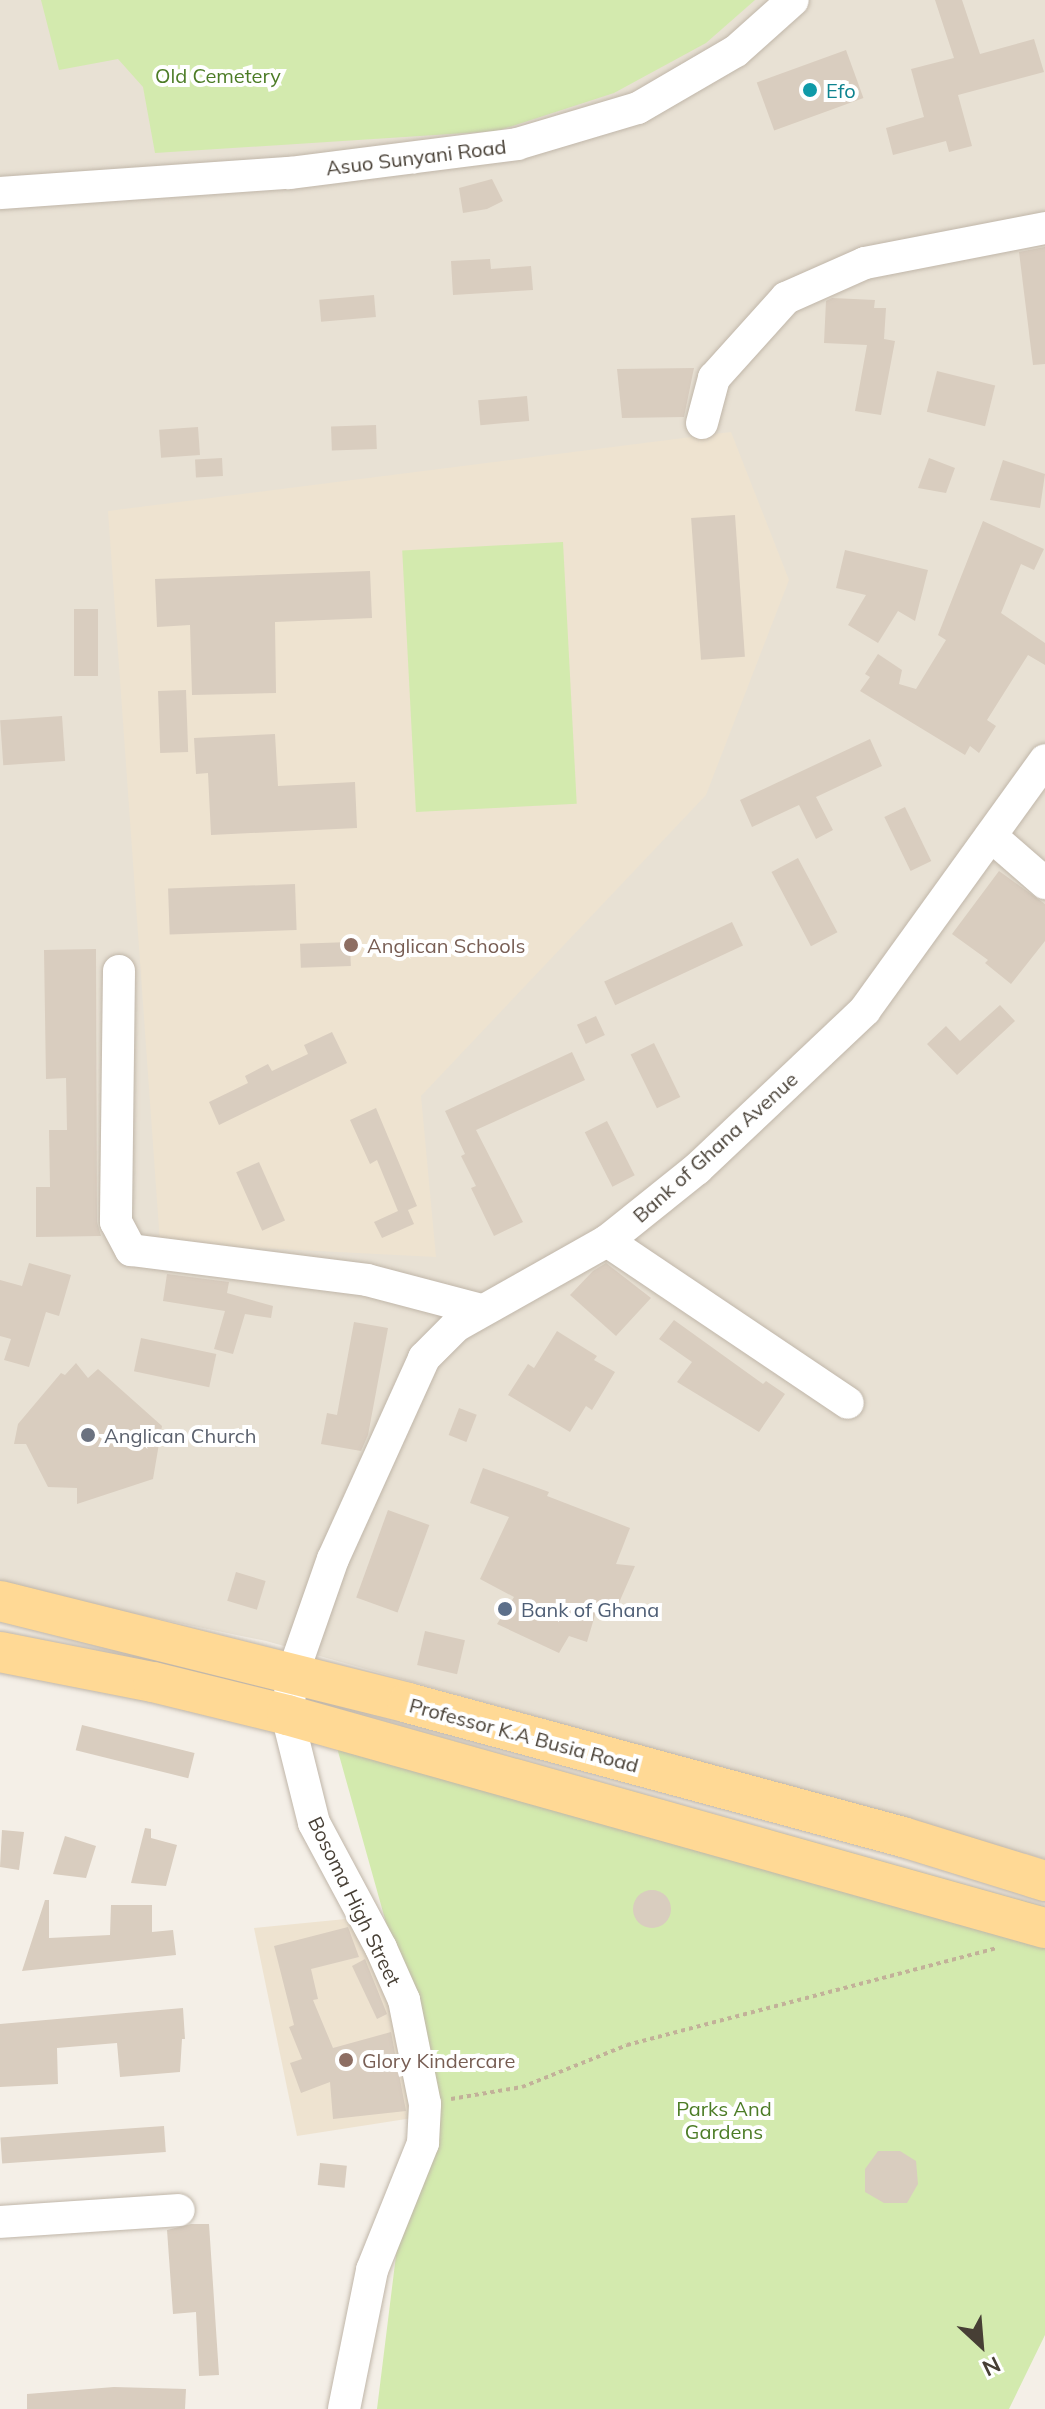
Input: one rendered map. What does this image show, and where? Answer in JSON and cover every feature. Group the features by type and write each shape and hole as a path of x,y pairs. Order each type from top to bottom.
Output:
{"main road":[{"name":"Professor K.A Busia Road","path":"0,1601 293,1673 903,1837 1045,1881"},
{"path":"0,1652 153,1682 287,1715 1045,1928"}],"street":[{"name":"Asuo Sunyani Road","path":"0,193 289,173 517,144 638,108 736,51 793,0"},
{"path":"702,423 714,378 786,298 865,263 1045,228"},
{"name":"Bank of Ghana Avenue","path":"287,1715 293,1673 333,1559 424,1358 456,1326 481,1310 607,1241 697,1169 865,1010 1045,760"},
{"path":"991,836 1045,883"},
{"path":"119,971 116,1222 131,1250 367,1280 481,1310"},
{"path":"607,1241 848,1403"},
{"name":"Bosoma High Street","path":"287,1715 314,1823 381,1948 404,2000 425,2104 423,2143 372,2270 344,2409"},
{"path":"0,2222 179,2210"}],"path":[{"path":"425,2104 522,2087 627,2045 1000,1947"}],"shaded area":[{"path":"0,0 1045,0 1045,1859 266,1641 0,1586"},
{"name":"Anglican Schools","path":"731,432 789,580 706,795 421,1096 436,1257 160,1243 108,511"},
{"name":"Glory Kindercare","path":"356,1918 403,2003 419,2117 297,2136 254,1928"}],"green space":[{"name":"Old Cemetery","path":"41,0 755,0 706,43 614,93 497,131 155,153 143,87 118,59 59,70"},
{"path":"563,542 577,804 416,812 402,550"},
{"name":"Parks And Gardens","path":"325,1705 1045,1907 1045,2335 1009,2409 377,2409 402,2207 432,2109 411,2012"}],"building":[{"path":"935,0 962,0 980,54 1034,39 1044,72 958,95 972,146 949,152 946,141 893,155 886,128 924,117 911,69 954,58"},
{"name":"Efo","path":"846,50 863,98 774,130 757,82"},
{"path":"492,179 503,201 487,209 463,213 459,188"},
{"path":"1045,247 1045,364 1033,365 1019,252"},
{"path":"490,259 491,269 531,266 533,290 453,295 451,261"},
{"path":"374,295 376,317 321,322 319,300"},
{"path":"832,298 875,300 874,308 886,308 884,339 895,341 881,415 855,411 867,345 824,343 826,301"},
{"path":"694,368 684,417 622,418 617,369"},
{"path":"937,371 995,386 985,426 927,412"},
{"path":"527,396 529,421 480,425 478,400"},
{"path":"376,425 377,449 332,451 331,427"},
{"path":"198,427 200,455 161,458 159,430"},
{"path":"222,458 223,476 196,477 195,459"},
{"path":"929,458 955,468 946,493 918,488"},
{"path":"1003,460 1045,474 1040,508 990,500"},
{"path":"735,515 745,657 701,660 691,518"},
{"path":"983,521 1044,549 1034,570 1021,564 1001,613 1045,643 1045,665 1028,655 987,720 996,726 979,753 970,746 965,755 860,691 870,677 865,674 878,654 902,670 899,684 916,689 946,640 938,635"},
{"path":"845,550 928,570 915,621 898,611 878,643 848,625 866,595 836,588"},
{"path":"370,571 372,618 275,622 276,693 192,695 190,625 157,627 155,579"},
{"path":"74,609 98,609 98,676 74,676"},
{"path":"186,690 188,752 160,753 158,691"},
{"path":"62,716 65,761 3,765 0,720"},
{"path":"275,734 278,786 355,782 357,828 211,835 208,773 196,774 194,738"},
{"path":"870,739 882,766 816,797 833,830 816,839 799,805 752,827 740,800"},
{"path":"905,807 931,861 911,871 884,817"},
{"path":"798,858 837,932 811,946 772,872"},
{"path":"999,871 1045,904 1045,941 1011,984 985,963 988,960 952,934"},
{"path":"295,884 297,930 170,934 168,888"},
{"path":"732,922 743,946 615,1005 604,982"},
{"path":"350,942 351,966 301,968 300,944"},
{"path":"96,949 97,1222 101,1236 36,1237 36,1187 50,1187 49,1130 67,1130 66,1078 46,1079 44,950"},
{"path":"1000,1005 1015,1021 957,1075 927,1044 946,1026 960,1041"},
{"path":"596,1016 605,1035 586,1044 577,1025"},
{"path":"332,1032 347,1063 219,1125 209,1102 248,1083 245,1076 268,1064 272,1071 308,1054 304,1045"},
{"path":"654,1043 680,1097 657,1108 631,1054"},
{"path":"572,1052 585,1080 476,1130 523,1222 494,1236 471,1188 476,1186 461,1156 465,1154 445,1111"},
{"path":"376,1108 417,1206 408,1210 414,1224 382,1238 374,1222 398,1211 377,1160 370,1164 350,1120"},
{"path":"607,1121 635,1175 612,1187 585,1132"},
{"path":"259,1162 285,1220 262,1231 236,1172"},
{"path":"29,1263 71,1275 59,1316 46,1312 29,1367 4,1360 11,1339 0,1336 0,1280 22,1286"},
{"path":"606,1263 651,1298 616,1336 570,1295 593,1271"},
{"path":"167,1274 229,1282 227,1293 273,1306 271,1318 245,1314 233,1354 214,1349 225,1311 163,1301"},
{"path":"674,1320 763,1384 766,1381 785,1394 759,1432 677,1382 692,1362 659,1339"},
{"path":"354,1322 388,1328 368,1435 361,1451 321,1444 327,1413 337,1415"},
{"path":"557,1331 597,1356 594,1360 615,1372 592,1410 586,1406 570,1432 508,1395 528,1364 534,1368"},
{"path":"141,1338 216,1354 209,1387 134,1371"},
{"name":"Anglican Church","path":"76,1363 88,1378 98,1369 162,1426 153,1479 77,1504 77,1488 48,1487 26,1444 14,1444 18,1424 61,1373 65,1375"},
{"path":"459,1408 477,1415 466,1442 449,1435"},
{"path":"483,1468 549,1492 547,1496 630,1528 616,1564 635,1566 611,1621 595,1615 587,1642 569,1636 559,1653 497,1624 514,1597 480,1579 509,1517 470,1503"},
{"path":"388,1510 429,1525 398,1612 356,1597"},
{"path":"236,1572 266,1581 257,1610 227,1601"},
{"path":"425,1631 465,1640 457,1674 417,1665"},
{"path":"82,1725 195,1753 188,1778 76,1750"},
{"path":"145,1828 151,1829 151,1838 177,1845 166,1886 131,1883"},
{"path":"2,1830 24,1832 19,1870 0,1867"},
{"path":"65,1836 96,1846 86,1878 53,1874"},
{"path":"652,1890 665,1896 671,1909 665,1922 652,1928 639,1922 633,1909 639,1896"},
{"path":"45,1900 49,1900 49,1938 110,1935 111,1905 152,1905 152,1932 173,1930 176,1955 22,1971"},
{"path":"348,1927 359,1957 311,1969 318,1999 313,2000 333,2048 391,2032 406,2111 333,2119 330,2082 301,2093 290,2063 302,2059 289,2027 294,2025 274,1946"},
{"path":"365,1959 387,2014 377,2019 352,1966"},
{"path":"183,2008 185,2039 182,2039 180,2072 120,2077 117,2043 57,2048 58,2084 0,2087 0,2024"},
{"path":"164,2126 166,2152 2,2163 0,2137"},
{"path":"878,2151 900,2151 916,2161 918,2184 907,2203 884,2203 865,2192 865,2169"},
{"path":"320,2163 347,2166 345,2188 318,2185"},
{"path":"191,2224 209,2224 219,2375 199,2376 196,2312 173,2314 167,2230"},
{"path":"114,2387 186,2389 185,2409 27,2409 27,2394"}],"place":[{"name":"Efo","path":"810,90"},
{"name":"Anglican Schools","path":"351,945"},
{"name":"Anglican Church","path":"88,1435"},
{"name":"Bank of Ghana","path":"505,1609"},
{"name":"Glory Kindercare","path":"346,2060"}]}
